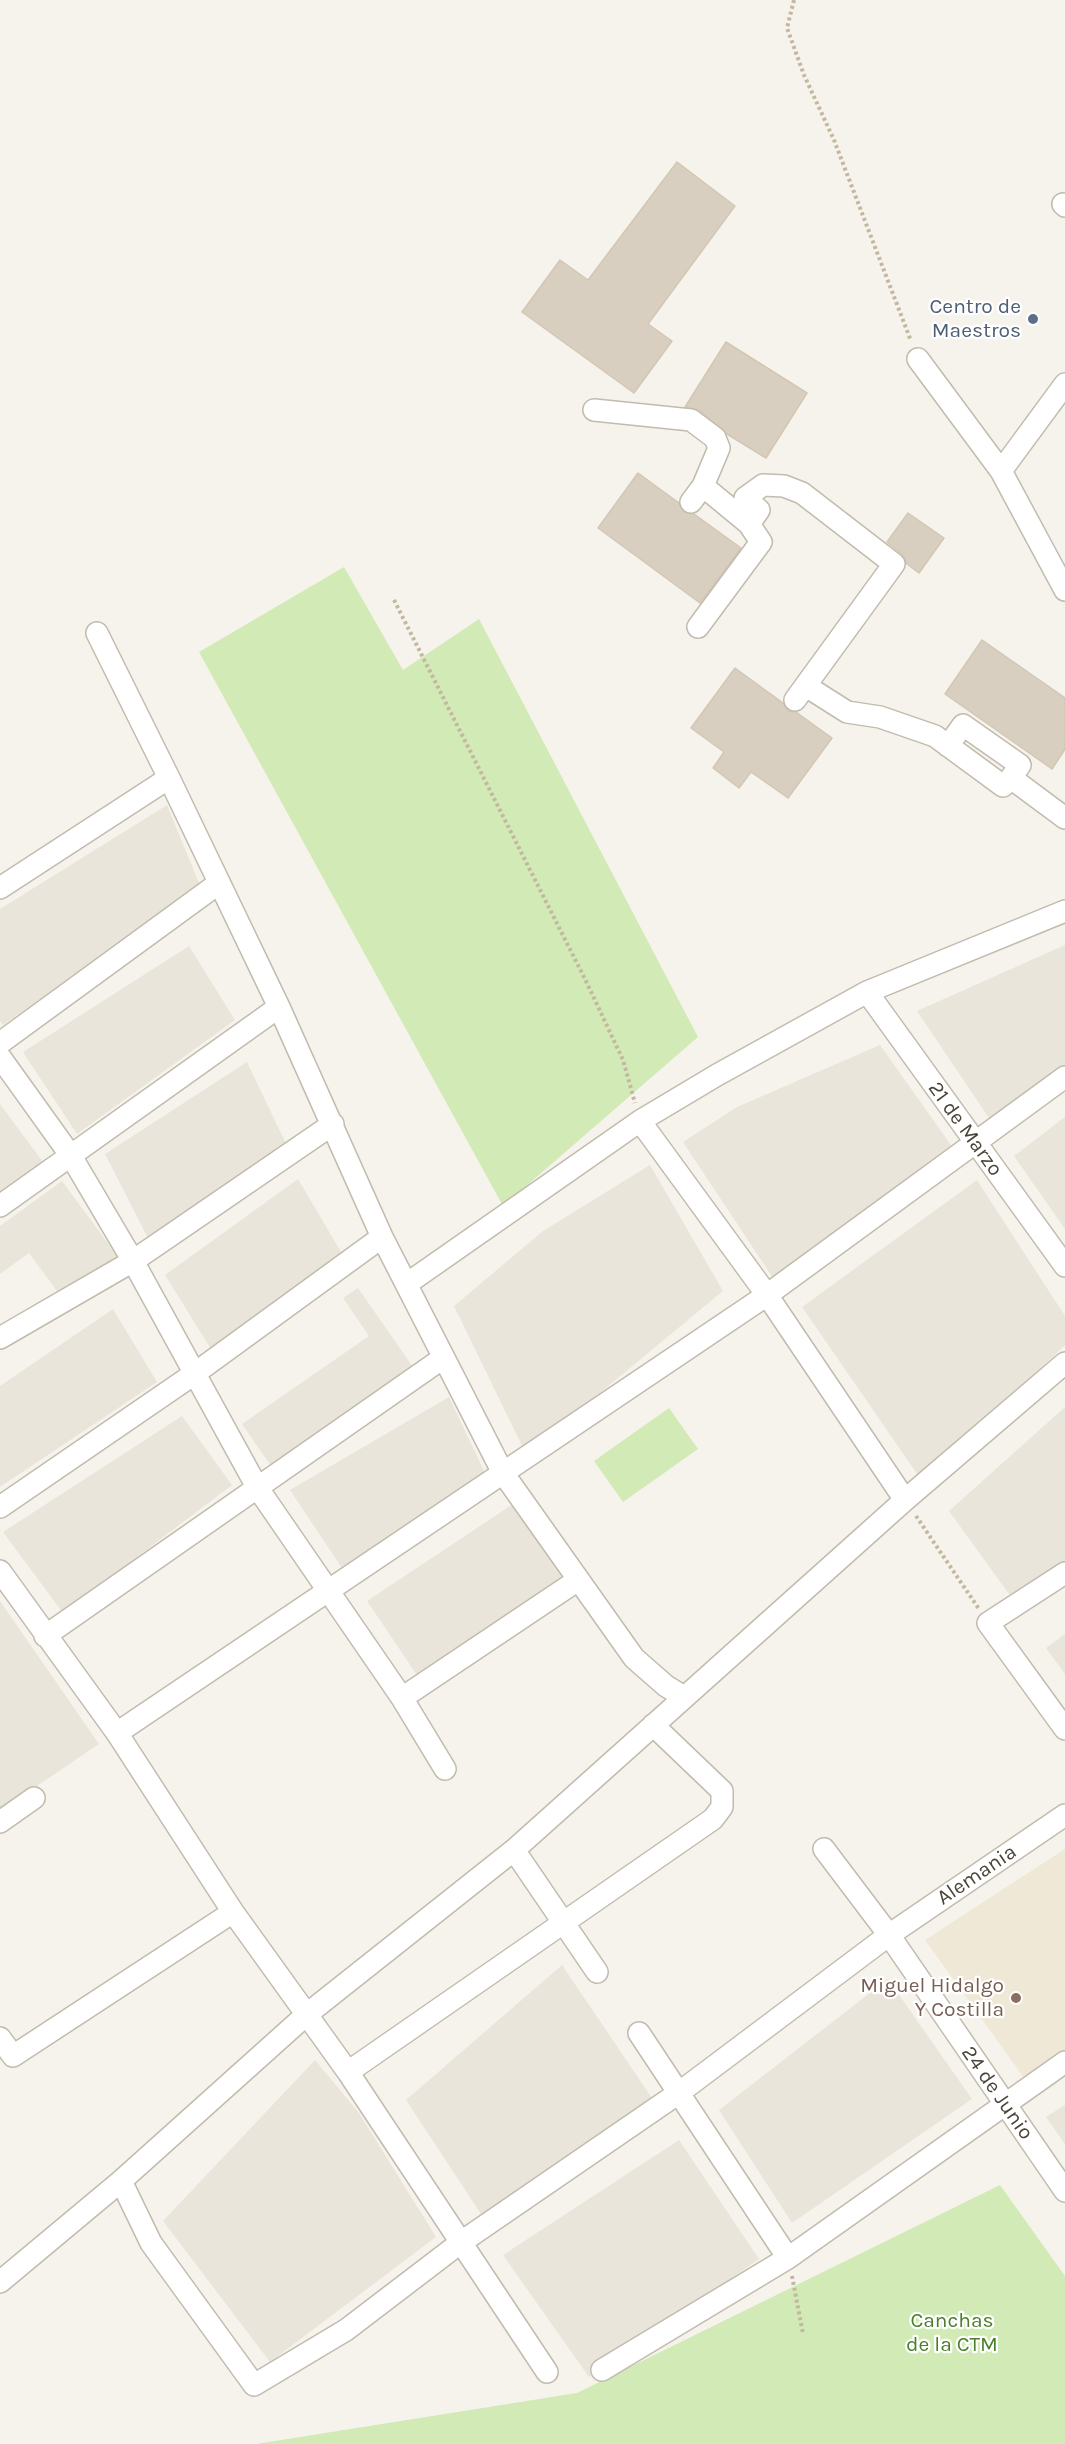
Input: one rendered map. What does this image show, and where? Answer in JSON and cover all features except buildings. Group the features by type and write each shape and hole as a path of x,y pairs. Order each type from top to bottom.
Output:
{"street":[{"path":"918,359 1001,471 1065,590"},
{"path":"1001,471 1065,384"},
{"path":"594,410 691,420 715,438 719,448 697,494 743,512 761,542 698,627"},
{"path":"743,512 763,485 784,486 802,493 894,564 800,693 847,712 880,717 936,736 948,746 963,725 1020,765 1011,778 1065,818"},
{"path":"97,633 170,778 279,1007 382,1237 408,1283 443,1358 503,1473 634,1658 666,1686 684,1697"},
{"path":"0,888 170,778"},
{"path":"0,1043 219,883"},
{"path":"408,1283 640,1121 867,992 1065,911"},
{"name":"21 de Marzo","path":"867,992 1065,1266"},
{"path":"0,1206 279,1007"},
{"path":"0,1057 71,1156 133,1261 257,1487 402,1698 446,1769"},
{"path":"117,1733 213,1669 327,1588 503,1473 767,1295 1065,1077"},
{"path":"640,1121 767,1295 905,1500"},
{"path":"0,1338 133,1261 333,1124"},
{"path":"0,1507 194,1374 382,1237"},
{"path":"45,1636 443,1358"},
{"path":"0,2282 121,2181 306,2015 514,1850 905,1500 1065,1363"},
{"path":"1065,1573 988,1623 1065,1730"},
{"path":"1,1574 117,1733 233,1912 348,2072 547,2372"},
{"path":"402,1698 578,1580"},
{"path":"348,2072 713,1819 722,1807 722,1791 653,1725"},
{"path":"0,1822 34,1798"},
{"name":"Alemania","path":"121,2181 151,2243 254,2385 346,2330 460,2243 680,2092 889,1935 1065,1815"},
{"path":"514,1850 597,1972"},
{"name":"24 de Junio","path":"824,1850 889,1935 1065,2191"},
{"path":"0,2038 13,2056 233,1912"},
{"path":"639,2033 788,2258"},
{"path":"602,2370 788,2258 1065,2062"}],"path":[{"path":"794,0 787,28 804,75 834,140 918,359"},
{"path":"394,600 586,981 623,1060 640,1121"},
{"path":"905,1500 988,1623"},
{"path":"788,2258 803,2334"}],"shaded area":[{"path":"167,805 201,888 3,1025 0,1021 0,909"},
{"path":"1065,945 1065,1068 991,1121 917,1011"},
{"path":"189,946 235,1020 77,1134 23,1052"},
{"path":"880,1045 951,1145 773,1278 683,1142 737,1107"},
{"path":"247,1062 288,1148 152,1246 105,1154"},
{"path":"0,1104 43,1162 0,1192"},
{"path":"1065,1117 1065,1229 1014,1156"},
{"path":"650,1165 723,1291 526,1454 454,1306 543,1231"},
{"path":"298,1179 344,1257 214,1354 165,1275"},
{"path":"977,1180 1065,1316 1065,1345 922,1481 802,1307"},
{"path":"62,1181 118,1257 62,1298 29,1253 0,1274 0,1226"},
{"path":"358,1288 413,1367 271,1466 242,1424 369,1336 343,1298"},
{"path":"113,1309 157,1382 0,1487 0,1386"},
{"path":"449,1397 485,1473 344,1571 290,1490"},
{"path":"1065,1407 1065,1561 1014,1601 949,1511"},
{"path":"182,1416 232,1485 63,1613 3,1532"},
{"path":"513,1504 565,1581 419,1678 367,1601"},
{"path":"0,1601 99,1744 0,1811"},
{"path":"1065,1634 1065,1674 1046,1648"},
{"name":"Miguel Hidalgo Y Costilla","path":"1065,1849 1065,2056 1027,2082 925,1940"},
{"path":"562,1965 656,2104 483,2217 406,2100"},
{"path":"888,1979 972,2099 792,2223 719,2110"},
{"path":"315,2060 359,2113 436,2237 270,2362 163,2221"},
{"path":"1065,2105 1065,2144 1046,2117"},
{"path":"679,2140 759,2259 589,2377 503,2255"}],"green space":[{"path":"344,567 403,670 479,619 698,1037 503,1206 199,652"},
{"path":"669,1408 698,1449 623,1502 594,1461"},
{"name":"Canchas de la CTM","path":"1000,2185 1065,2276 1065,2444 256,2444 577,2393"}],"place":[{"name":"Centro de Maestros","path":"1033,319"},
{"name":"Miguel Hidalgo Y Costilla","path":"1016,1998"}]}
